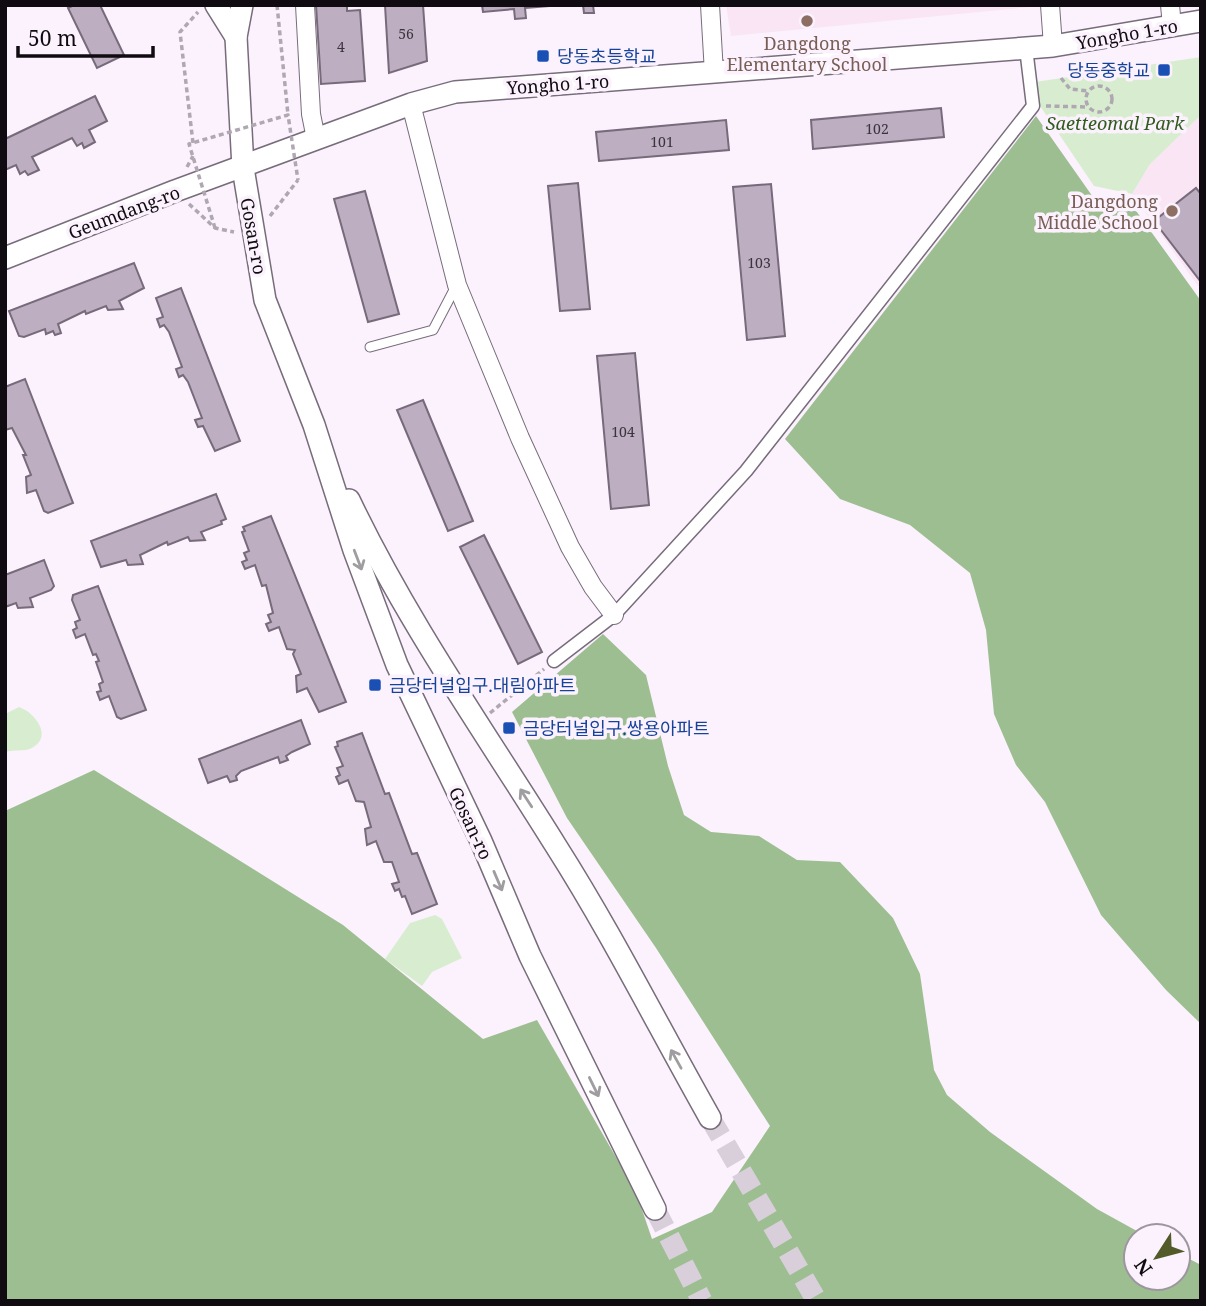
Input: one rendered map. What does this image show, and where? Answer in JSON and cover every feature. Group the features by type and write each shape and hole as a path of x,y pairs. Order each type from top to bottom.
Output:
{"street":[{"name":"Gosan-ro","path":"216,5 236,37"},
{"name":"Gosan-ro","path":"243,5 236,37 243,168 265,300 314,425 354,550 397,665 481,841 530,956 655,1209"},
{"path":"305,5 316,139"},
{"path":"710,5 714,73"},
{"name":"Yongho 1-ro","path":"1050,5 1053,46"},
{"name":"Yongho 1-ro","path":"243,168 411,104 455,92 1053,46 1171,16 1201,21"},
{"path":"554,661 614,615 746,471 1033,106 1026,48"},
{"path":"411,104 457,285 520,438 569,547 614,615"},
{"name":"Geumdang-ro","path":"5,258 175,191 243,168"},
{"name":"Gosan-ro","path":"314,425 370,543 478,723 558,849 710,1118"}],"lane":[{"path":"370,347 433,330 457,285"}],"path":[{"path":"193,143 180,32 204,5"},
{"path":"253,237 298,180 288,115 277,5"},
{"path":"1033,106 1088,107 1103,111 1110,106 1108,90 1101,86 1089,91 1070,89 1061,78"},
{"path":"1088,107 1086,98 1089,91"},
{"path":"175,191 215,228 189,144 288,115"},
{"path":"478,723 554,661"}],"shaded area":[{"name":"Dangdong Elementary School","path":"726,5 1040,5 1040,6 731,36"},
{"name":"Dangdong Middle School","path":"1201,115 1201,290 1132,194 1150,164"}],"green space":[{"name":"Saetteomal Park","path":"1201,57 1201,115 1150,164 1132,194 1094,186 1038,103 1035,82"},
{"path":"1036,116 1100,207 1134,208 1201,301 1201,1024 1166,990 1101,915 1045,802 1016,765 994,714 986,630 970,573 910,525 840,499 785,439"},
{"path":"603,634 646,675 668,766 684,815 711,832 759,836 797,860 840,862 893,918 920,974 934,1070 947,1095 990,1132 1097,1209 1122,1223 1122,1292 1192,1292 1192,1260 1201,1265 1201,1301 5,1301 5,811 94,770 343,925 483,1039 537,1020 636,1192 652,1239 712,1212 770,1126 656,948 567,818 512,712"},
{"path":"19,707 36,719 42,731 41,737 32,748 5,752 5,714"},
{"path":"435,915 442,919 462,958 432,972 422,986 385,959 410,923"}],"building":[{"path":"74,5 100,5 124,55 97,68 68,8"},
{"path":"316,5 347,5 347,11 360,10 365,81 321,84"},
{"path":"385,5 423,5 427,61 389,73"},
{"path":"482,5 562,5 525,8 526,18 515,19 514,9 483,12"},
{"path":"583,5 593,5 594,13 584,13"},
{"path":"95,96 107,121 89,130 95,142 84,148 82,143 77,146 72,138 32,157 39,170 28,175 25,171 20,174 16,165 5,170 5,139"},
{"path":"941,108 944,137 813,149 811,120"},
{"path":"726,120 729,150 599,161 596,132"},
{"path":"578,183 590,309 560,311 548,186"},
{"path":"771,184 785,336 747,340 733,187"},
{"path":"1196,188 1201,194 1201,282 1154,221"},
{"path":"365,191 399,314 368,322 334,199"},
{"path":"134,263 144,288 119,301 123,309 108,310 106,306 86,314 85,311 58,324 61,333 55,335 53,331 46,334 45,329 24,337 19,336 9,311"},
{"path":"181,288 240,441 215,451 203,426 198,427 195,420 202,418 188,382 183,375 179,377 176,369 182,367 169,332 164,325 160,327 157,319 163,317 156,298"},
{"path":"635,353 649,505 611,509 597,356"},
{"path":"25,379 73,503 48,513 44,511 36,490 27,493 26,477 31,475 23,455 26,455 12,428 5,430 5,387"},
{"path":"423,400 473,521 448,531 397,410"},
{"path":"216,494 226,519 221,521 222,524 201,532 205,540 190,541 188,537 168,545 167,542 140,555 143,564 128,565 126,560 101,567 91,541"},
{"path":"271,516 346,702 319,712 307,688 297,692 296,676 301,674 293,654 295,650 287,649 279,627 269,631 266,624 271,622 268,615 273,613 266,585 262,586 255,565 245,569 242,562 247,560 244,553 249,551 242,532 245,531 243,527"},
{"path":"484,535 542,652 518,664 460,547"},
{"path":"44,560 54,586 51,590 30,598 33,607 18,608 16,603 5,607 5,575"},
{"path":"98,586 146,710 121,719 117,717 109,696 100,700 97,692 101,691 99,684 103,682 96,662 99,661 96,654 93,655 85,634 76,638 73,630 77,628 75,622 80,620 72,600 73,595"},
{"path":"301,720 310,744 286,756 288,760 280,763 278,757 241,771 236,776 237,780 230,782 227,776 208,783 199,759"},
{"path":"362,733 385,794 389,793 412,854 417,853 437,904 412,914 405,896 402,897 399,889 395,891 392,884 399,882 392,862 384,862 376,841 367,845 365,829 371,827 364,802 356,801 348,780 339,784 336,777 340,775 337,768 343,766 335,747 338,746 337,742"}],"tunnel":[{"path":"710,1118 817,1301"},
{"path":"655,1209 702,1301"}],"place":[{"name":"Dangdong Elementary School","path":"807,21"},
{"name":"당동초등학교","path":"543,56"},
{"name":"당동중학교","path":"1164,70"},
{"name":"Dangdong Middle School","path":"1172,211"},
{"name":"금당터널입구.대림아파트","path":"375,685"},
{"name":"금당터널입구.쌍용아파트","path":"509,728"}]}
